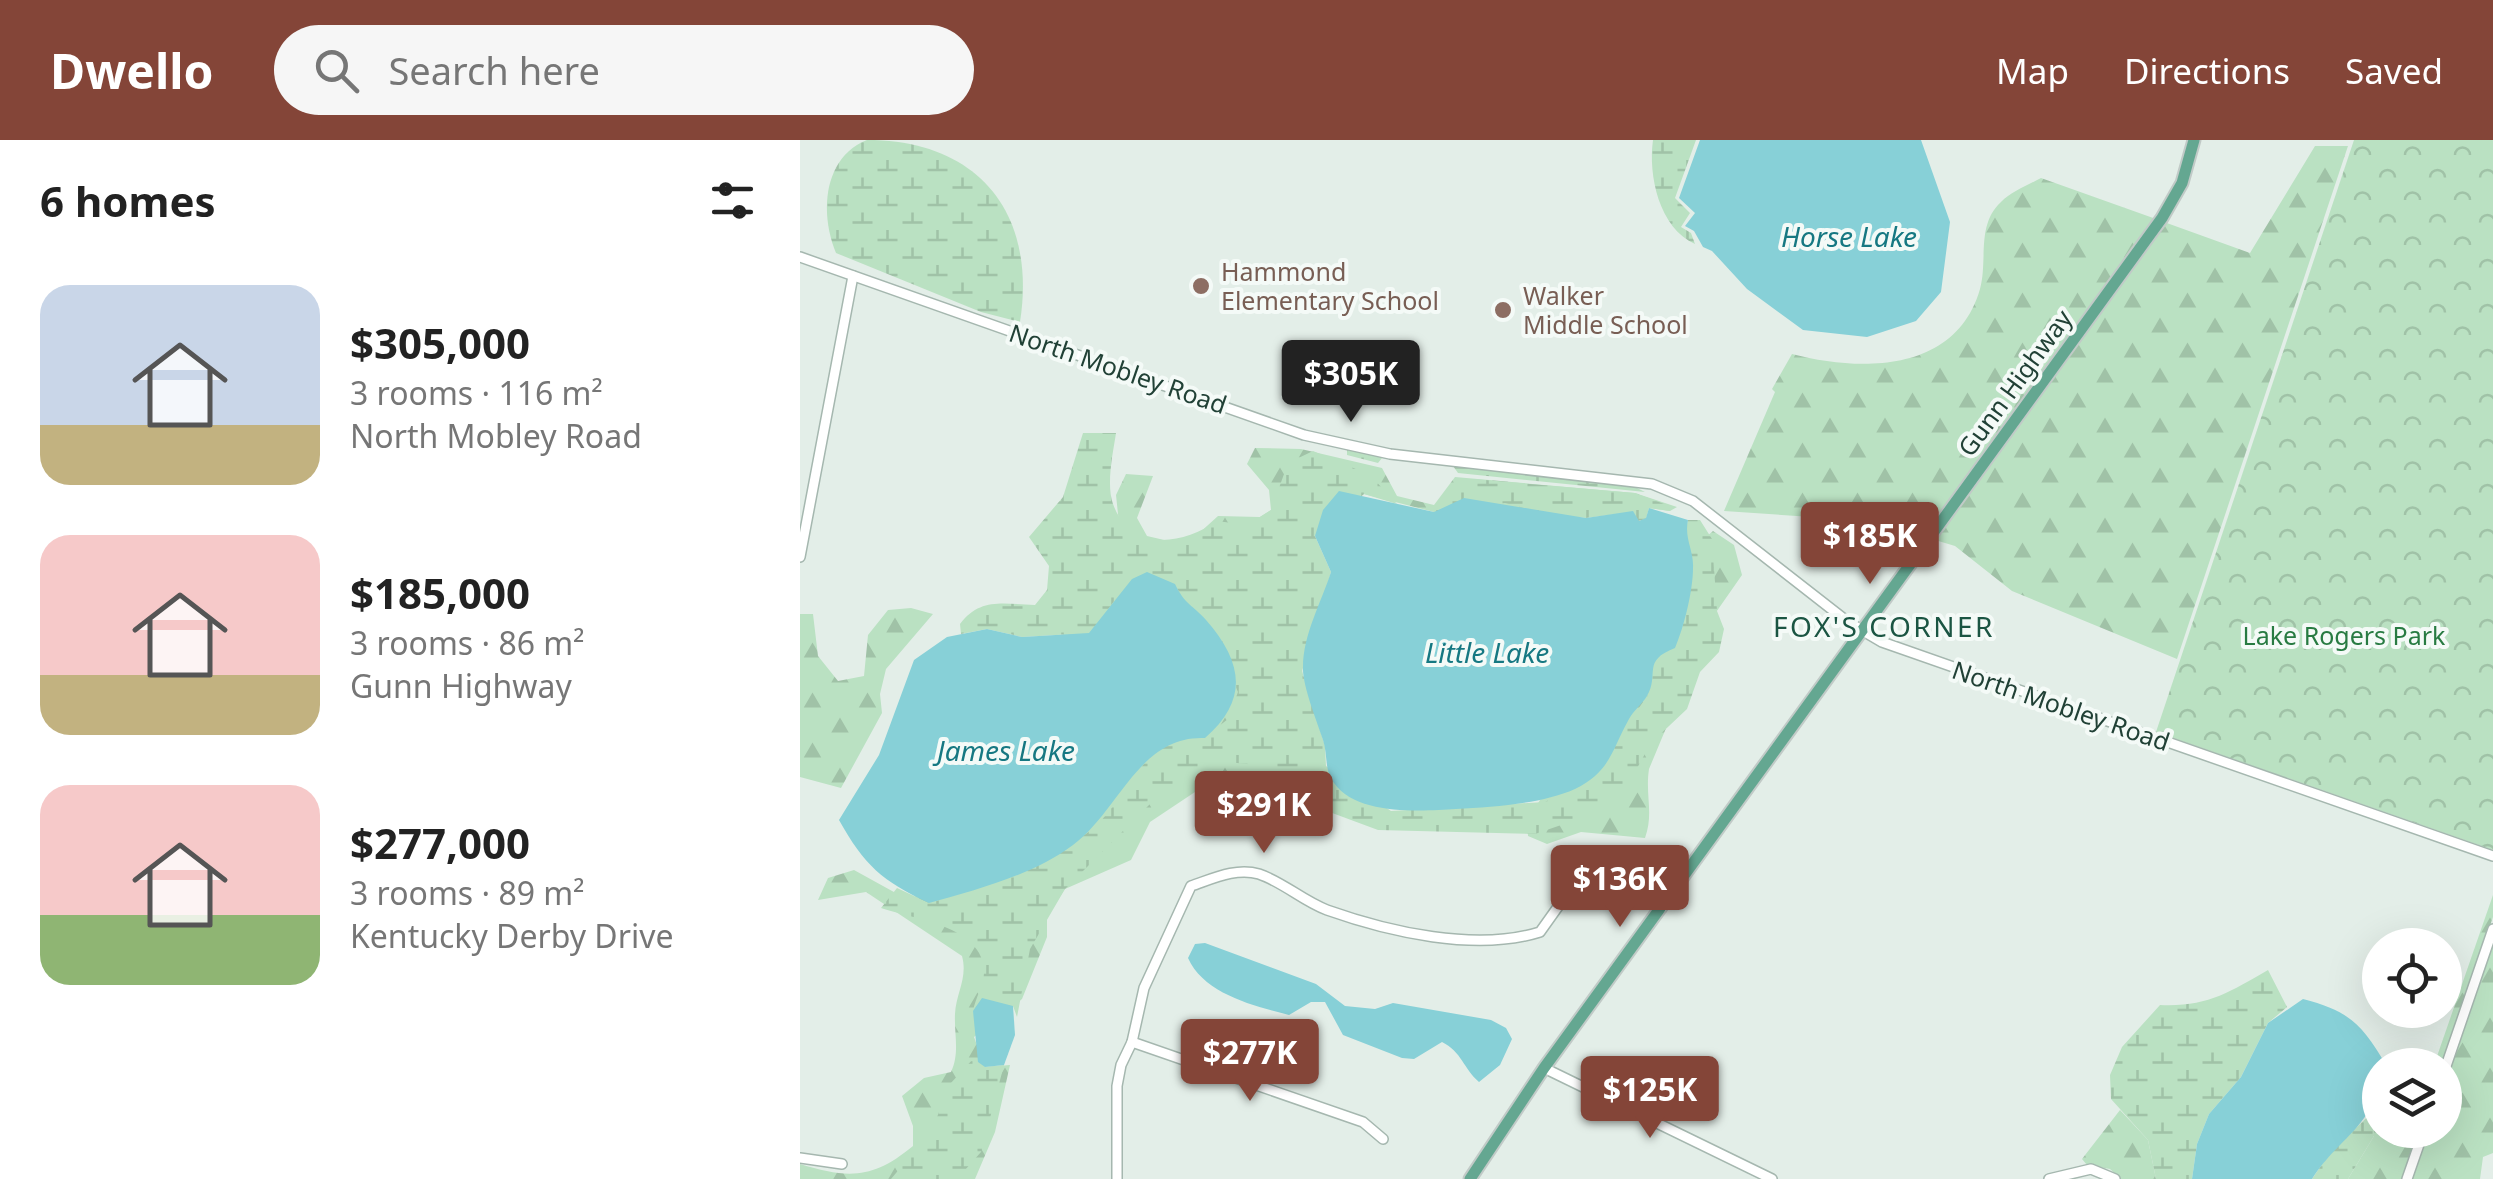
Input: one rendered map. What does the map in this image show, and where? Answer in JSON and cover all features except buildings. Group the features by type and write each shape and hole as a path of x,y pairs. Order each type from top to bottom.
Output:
{"main road":[{"name":"Gunn Highway","path":"1470,1179 1544,1068 2166,212 2185,174 2194,140"}],"street":[{"name":"North Mobley Road","path":"800,257 1304,435 1390,454 1652,484 1693,501 1863,632 2493,856"},
{"path":"800,557 853,276"},
{"path":"1117,1179 1117,1086 1144,988 1191,886 1229,873 1257,874 1324,908 1363,921 1428,934 1485,939 1540,932 1588,866 1602,855 1618,857 1643,875 1666,903"},
{"path":"1643,875 1628,878 1630,894 1666,903"},
{"path":"2452,1048 2493,929"},
{"path":"1132,1042 1363,1122 1384,1139"},
{"path":"1544,1068 1772,1179"},
{"path":"2407,1179 2418,1148"},
{"path":"800,1158 842,1164"},
{"path":"2049,1179 2091,1169 2115,1179"}],"green space":[{"path":"867,140 906,143 941,153 969,169 992,191 1009,217 1019,248 1023,283 1020,322 981,312 836,253 827,205 833,174 852,148"},
{"path":"1653,140 1696,140 1675,198 1690,213 1681,227 1691,233 1695,244 1673,226 1659,199 1652,169"},
{"name":"Lake Rogers Park","path":"2354,140 2493,140 2493,850 2156,732"},
{"path":"2315,146 2348,146 2177,659 2012,591 1955,546 1935,540 2164,222 2250,253"},
{"path":"2041,178 2156,219 1925,539 1891,540 1826,518 1724,511 1775,392 1772,389 1792,354 1847,363 1903,360 1950,337 1968,317 1980,289 1985,232 1993,211 2010,195"},
{"path":"1083,433 1116,433 1110,478 1113,504 1121,520 1145,537 1173,539 1217,521 1247,525 1271,510 1288,463 1313,451 1370,475 1397,504 1364,494 1315,536 1331,572 1302,671 1325,746 1326,766 1391,811 1545,802 1608,766 1619,736 1648,695 1650,670 1660,654 1681,635 1694,565 1684,538 1688,520 1700,520 1712,539 1717,611 1724,629 1719,652 1700,672 1687,709 1651,743 1621,797 1599,812 1535,834 1378,830 1316,807 1257,765 1227,762 1158,796 1065,889 1030,949 1017,1017 1013,1006 983,998 973,1011 984,977 981,957 973,945 945,927 881,908 897,888 929,903 968,891 1058,851 1091,830 1139,770 1165,746 1205,737 1228,719 1238,692 1205,618 1186,605 1175,584 1121,592 1090,633 1022,637 987,629 961,634 960,624 976,609 1003,603 1035,605 1047,590 1049,566 1029,537 1063,497"},
{"path":"1255,448 1301,449 1382,468 1397,496 1434,505 1455,477 1635,493 1677,507 1670,511 1649,508 1434,512 1364,494 1304,521 1301,778 1283,784 1253,772 1222,774 1150,822 1131,860 1065,889 1047,915 1047,937 1022,999 974,1037 985,1067 1010,1065 995,1132 975,1179 800,1179 800,1164 833,1172 860,1173 885,1165 913,1146 913,1126 902,1096 924,1078 951,1072 956,1051 956,1006 964,971 962,956 866,892 818,900 828,878 854,870 912,902 1120,533 1116,495 1126,474 1153,476 1137,518 1147,536 1186,545 1218,516 1260,517 1271,510 1269,490 1247,464"},
{"path":"1347,449 1389,458 1633,486 1645,492 1458,473 1453,466 1382,458 1378,463 1347,455"},
{"path":"1473,479 1635,493 1672,507 1670,511 1649,508 1646,519 1638,521 1633,512 1586,518 1547,514 1505,503 1434,512"},
{"path":"1713,531 1734,545 1742,575 1712,618 1649,769 1645,838 1581,832 1547,844 1528,836 1527,821 1699,543"},
{"path":"911,608 933,614 886,669 880,694 882,713 841,788 800,777 800,614 813,614 818,656 838,681 864,676 868,635 888,610"},
{"path":"2493,895 2493,917 2462,1007 2462,984"},
{"path":"2493,942 2493,1153 2483,1157 2480,1179 2412,1179 2422,1148 2462,1148 2462,1048 2457,1048"},
{"path":"2268,970 2287,1007 2268,1023 2241,1077 2209,1114 2197,1144 2192,1179 2156,1179 2148,1140 2111,1099 2110,1075 2122,1047 2160,1005 2191,1004 2217,997"},
{"path":"2447,1028 2455,1028 2448,1048 2440,1048"},
{"path":"973,1059 985,1067 1004,1065 981,1152 957,1179 891,1179 932,1130 950,1084"},
{"path":"2120,1110 2148,1140 2156,1179 2121,1179 2110,1169 2087,1165 2082,1159"},
{"path":"2362,1122 2362,1148 2367,1148 2348,1179 2312,1179 2331,1151"},
{"path":"2367,1148 2414,1148 2403,1179 2348,1179"}],"water":[{"name":"Horse Lake","path":"1700,140 1921,140 1950,222 1941,292 1916,321 1867,337 1803,330 1747,289 1685,226 1695,213 1679,198"},
{"name":"Little Lake","path":"1339,491 1434,512 1464,498 1586,518 1633,511 1639,521 1646,518 1649,508 1688,520 1693,577 1675,648 1658,658 1647,696 1596,775 1575,789 1532,801 1426,810 1374,806 1344,794 1334,783 1303,667 1309,631 1331,572 1315,536 1323,510"},
{"name":"James Lake","path":"1147,572 1175,584 1228,651 1236,680 1229,709 1219,724 1205,738 1182,740 1147,761 1073,845 1022,873 929,903 876,870 839,820 879,755 914,660 947,637 987,629 1022,637 1089,633 1132,579"},
{"path":"1205,943 1316,984 1345,1006 1375,1009 1393,1003 1491,1020 1506,1028 1512,1039 1500,1065 1479,1082 1442,1042 1414,1059 1402,1058 1343,1035 1325,1002 1311,1002 1289,1015 1231,997 1206,981 1188,958 1195,944"},
{"path":"982,998 1013,1006 1015,1035 1004,1065 985,1067 978,1062 973,1011"},
{"path":"2303,999 2343,1014 2361,1029 2375,1048 2362,1048 2362,1120 2312,1179 2192,1179 2197,1144 2209,1114 2241,1077 2268,1023"}],"place":[{"name":"Hammond Elementary School","path":"1201,286"},
{"name":"Walker Middle School","path":"1503,310"}],"district":[{"name":"FOX'S CORNER","path":"1884,627"}]}
